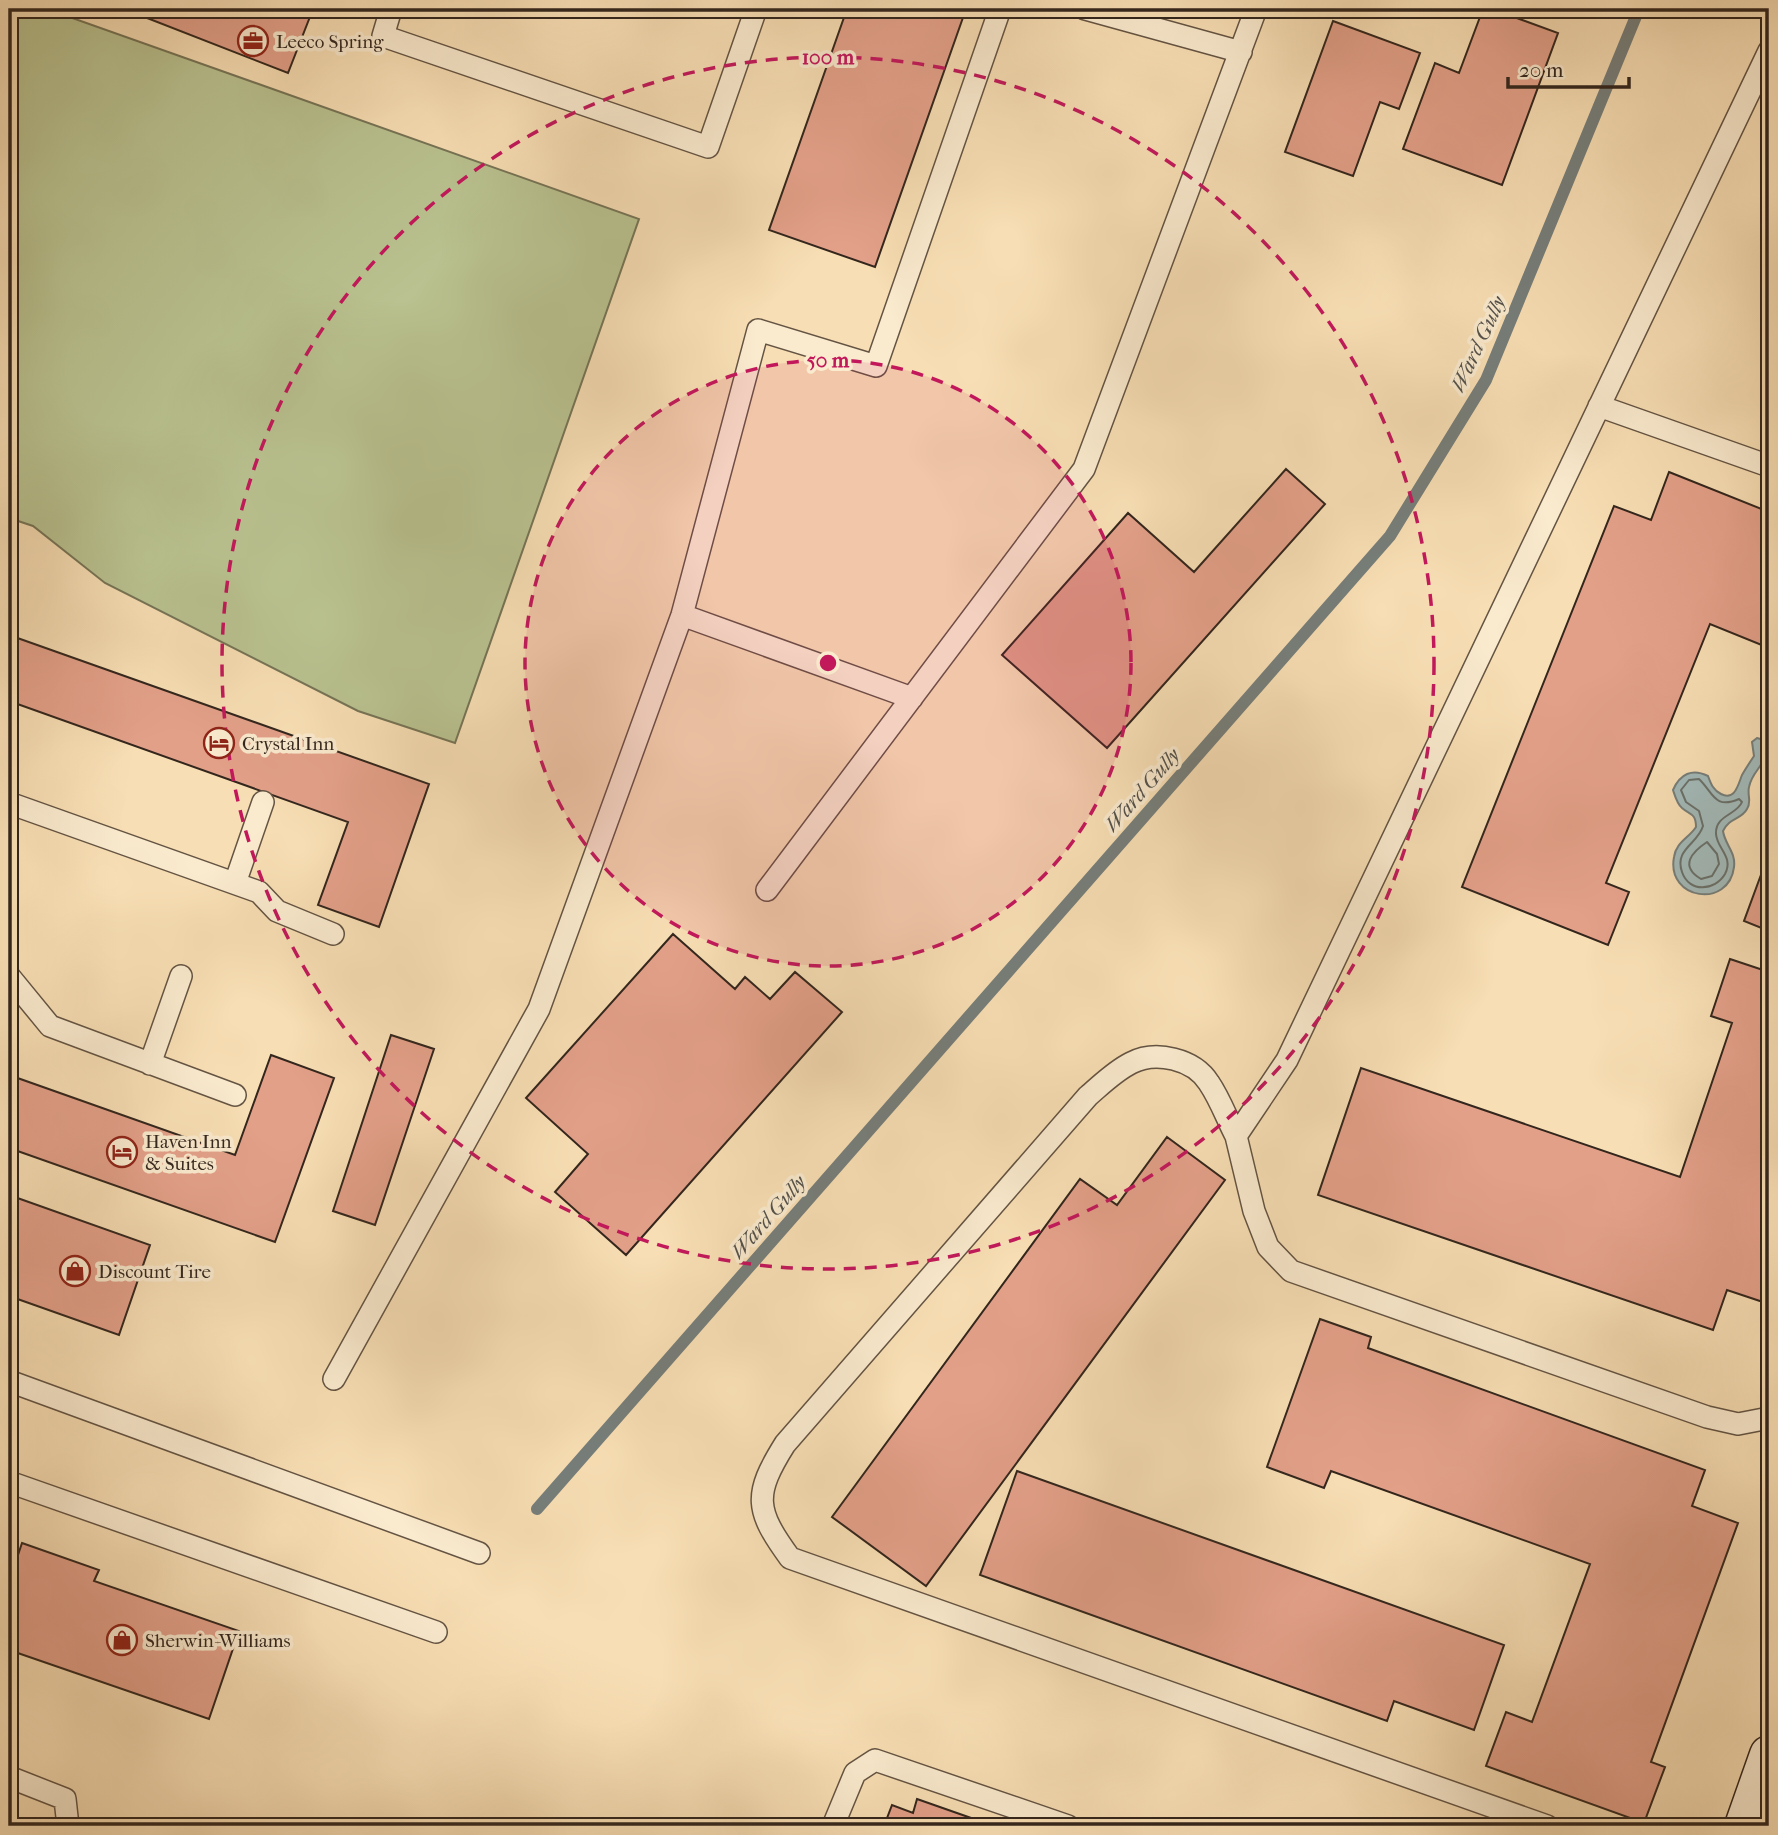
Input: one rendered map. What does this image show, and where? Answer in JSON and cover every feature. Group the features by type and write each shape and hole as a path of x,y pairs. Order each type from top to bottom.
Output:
{"main road":[{"path":"1744,1826 1769,1755"}],"lane":[{"path":"391,9 383,36 708,147 756,9"},
{"path":"334,1379 540,1009 682,615 758,330 876,366 1000,9"},
{"path":"1084,9 1241,52"},
{"path":"767,890 1084,469 1256,9"},
{"path":"1236,1136 1287,1060 1769,51"},
{"path":"1599,406 1769,466"},
{"path":"682,615 912,698"},
{"path":"235,883 263,802"},
{"path":"9,803 259,892 276,911 332,934"},
{"path":"9,976 50,1026 235,1095"},
{"path":"150,1064 181,976"},
{"path":"1547,1826 790,1558 767,1523 761,1506 771,1466 785,1444 1088,1096 1134,1061 1160,1058 1186,1062 1208,1080 1236,1136 1254,1211 1268,1247 1290,1271 1707,1418 1738,1424 1769,1418"},
{"path":"9,1381 479,1553"},
{"path":"9,1482 436,1632"},
{"path":"833,1826 855,1773 875,1760 1068,1826"},
{"path":"9,1777 65,1799 68,1826"}],"green space":[{"path":"9,9 47,9 639,219 455,743 358,711 105,583 33,526 9,518"}],"water":[{"path":"1757,738 1764,740 1766,748 1763,761 1751,780 1748,806 1745,813 1729,823 1723,831 1734,862 1730,880 1711,894 1688,890 1679,883 1674,871 1674,857 1680,844 1696,827 1696,822 1679,804 1673,790 1683,776 1697,773 1708,776 1718,792 1726,796 1733,794 1754,756 1752,742"}],"building":[{"name":"Leeco Spring","path":"124,9 313,9 288,73"},
{"path":"847,9 966,9 875,267 769,230"},
{"path":"1483,9 1492,9 1558,33 1502,185 1403,149 1435,63 1459,73"},
{"path":"1333,21 1420,53 1399,109 1380,102 1353,176 1285,152"},
{"path":"1286,469 1325,504 1107,748 1002,655 1128,513 1194,572"},
{"path":"1669,472 1769,512 1769,648 1710,624 1606,883 1629,892 1608,945 1462,887 1614,506 1651,520"},
{"name":"Crystal Inn","path":"9,635 429,784 379,927 318,905 348,822 9,701"},
{"path":"1769,853 1769,931 1744,921"},
{"path":"673,934 735,989 745,977 770,999 795,972 842,1012 626,1255 555,1192 588,1154 526,1098"},
{"path":"1730,959 1769,972 1769,1304 1727,1290 1713,1330 1318,1195 1361,1068 1680,1177 1732,1023 1711,1016"},
{"path":"391,1035 434,1049 375,1225 333,1211"},
{"name":"Haven Inn & Suites","path":"271,1055 334,1078 275,1242 9,1148 9,1075 235,1155"},
{"path":"1167,1137 1225,1180 926,1586 832,1517 1080,1179 1117,1205"},
{"name":"Discount Tire","path":"9,1195 150,1245 119,1335 9,1296"},
{"path":"1320,1319 1371,1337 1368,1348 1705,1470 1692,1506 1738,1523 1651,1762 1665,1767 1644,1823 1486,1766 1506,1712 1532,1722 1590,1564 1331,1471 1324,1488 1267,1467"},
{"path":"1017,1471 1504,1645 1474,1730 1394,1701 1387,1721 980,1575"},
{"name":"Sherwin-Williams","path":"22,1543 99,1570 94,1581 239,1631 209,1719 9,1650 9,1582"},
{"path":"917,1799 994,1826 884,1826 892,1805 913,1813"}],"waterway":[{"name":"Ward Gully","path":"537,1509 1390,536 1486,380 1639,9"}],"place":[{"name":"Leeco Spring","path":"253,41"},
{"name":"Crystal Inn","path":"219,743"},
{"name":"Haven Inn & Suites","path":"122,1152"},
{"name":"Discount Tire","path":"75,1271"},
{"name":"Sherwin-Williams","path":"122,1640"}]}
